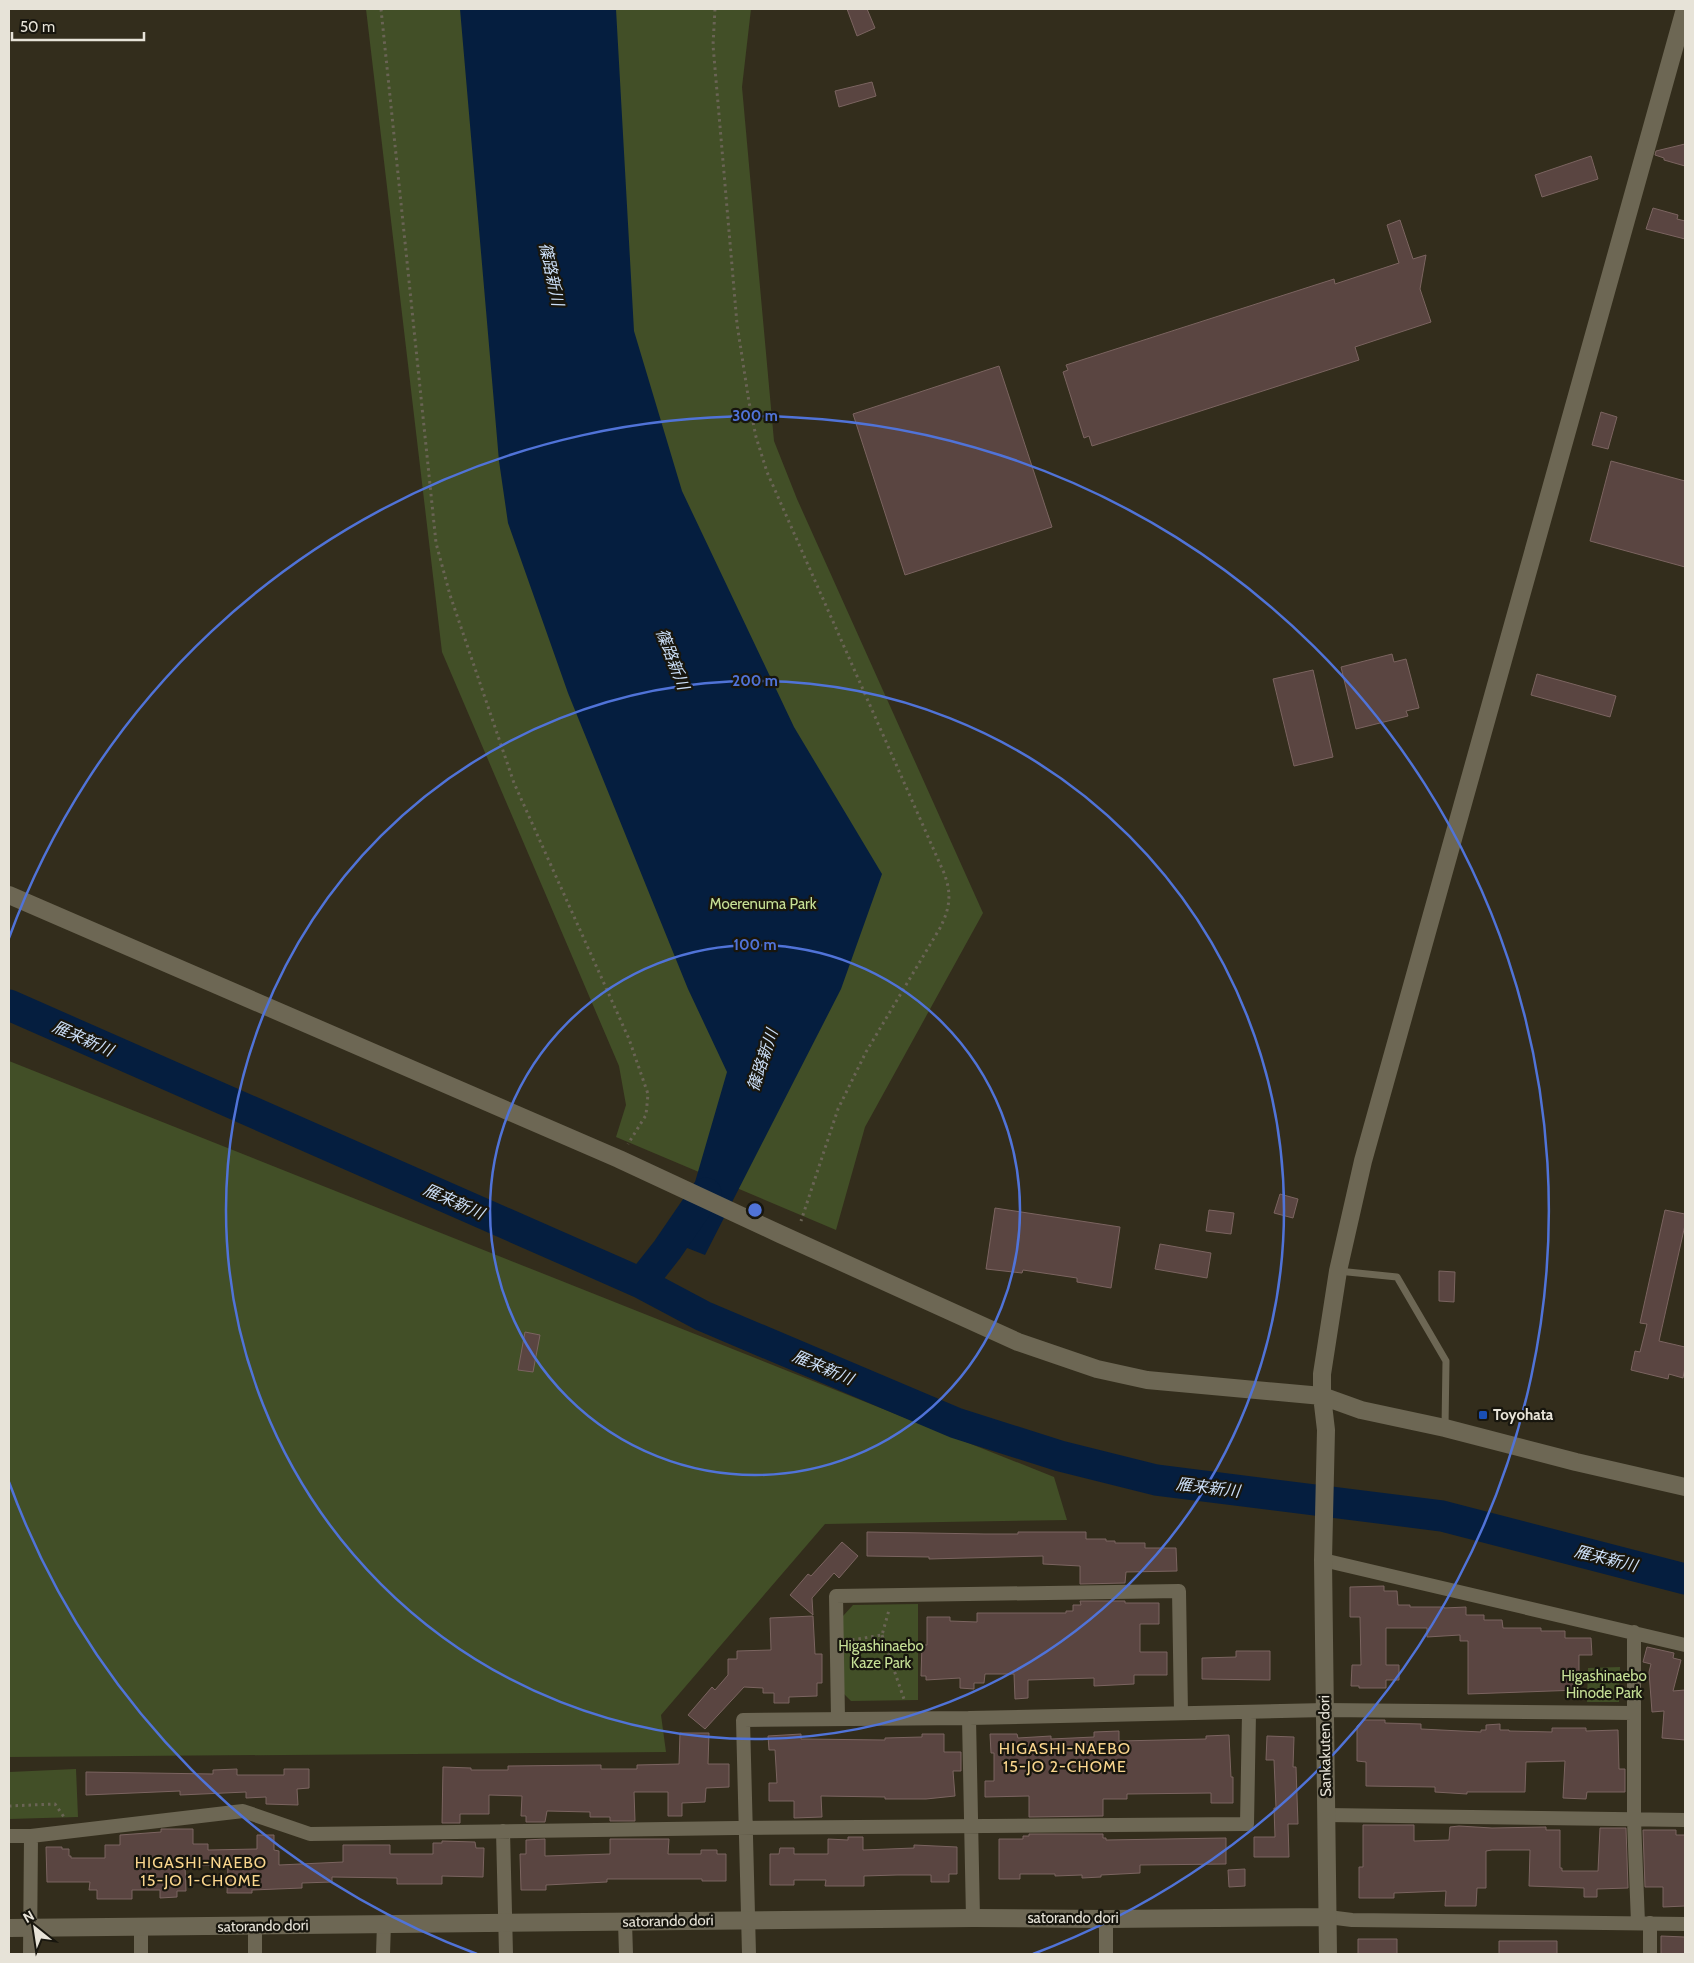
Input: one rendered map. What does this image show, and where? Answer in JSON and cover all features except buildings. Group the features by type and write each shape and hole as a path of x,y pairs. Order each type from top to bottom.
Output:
{"street":[{"path":"1322,1396 1322,1374 1338,1271 1363,1161 1684,9"},
{"path":"9,895 624,1161 1018,1342 1097,1368 1146,1380 1322,1396 1361,1410 1445,1428 1576,1462 1685,1487"},
{"name":"Sankakuten dori","path":"1322,1396 1326,1430 1323,1560 1328,1954"},
{"path":"1323,1560 1685,1645"},
{"path":"838,1718 836,1596 1179,1591 1181,1713"},
{"path":"1634,1632 1634,1820 1644,1923 1650,1954"},
{"path":"749,1954 743,1720 969,1718 1325,1710 1634,1713"},
{"path":"9,1836 31,1836 244,1811 310,1834 746,1827 1247,1824 1248,1712"},
{"path":"969,1718 973,1918"},
{"path":"1326,1815 1685,1820"},
{"path":"503,1831 506,1954"},
{"path":"30,1954 31,1836"},
{"path":"1328,1917 1352,1920 1685,1924"},
{"name":"satorando dori","path":"9,1928 973,1918 1328,1917"},
{"path":"1106,1919 1106,1954"},
{"path":"625,1922 626,1954"},
{"path":"383,1954 384,1924"},
{"path":"255,1926 255,1954"},
{"path":"141,1927 141,1954"}],"lane":[{"path":"1338,1271 1397,1277 1446,1361 1445,1428"}],"path":[{"path":"380,9 436,543 450,595 514,783 629,1039 648,1094 646,1115 624,1161"},
{"path":"715,9 713,45 737,324 756,437 767,472 944,873 950,899 947,914 940,928 866,1052 838,1109 801,1221"},
{"path":"891,1602 882,1635 905,1702"},
{"path":"845,1641 882,1635"},
{"path":"9,1806 55,1804 66,1821"}],"green space":[{"name":"Moerenuma Park","path":"366,9 751,9 742,87 774,441 797,499 983,913 865,1127 836,1230 616,1137 626,1105 619,1066 442,652"},
{"path":"9,1061 1054,1477 1067,1520 825,1524 661,1715 666,1752 9,1757"},
{"name":"Higashinaebo Kaze Park","path":"918,1604 918,1700 851,1701 843,1693 843,1616 853,1605"},
{"name":"Higashinaebo Hinode Park","path":"1620,1667 1619,1702 1587,1702 1588,1668"},
{"path":"76,1769 78,1817 9,1819 9,1772"}],"water":[{"path":"460,9 616,9 634,331 682,491 794,727 882,874 841,989 705,1255 677,1244 727,1072 688,989 568,693 508,523 499,461"}],"waterway":[{"name":"雁来新川","path":"9,1005 641,1283 703,1316 956,1423 1060,1456 1156,1480 1442,1516 1685,1579"},
{"name":"篠路新川","path":"641,1283 667,1250 706,1193"}],"place":[{"name":"Toyohata","path":"1483,1415"}],"district":[{"name":"HIGASHI-NAEBO 15-JO 2-CHOME","path":"1065,1757"},
{"name":"HIGASHI-NAEBO 15-JO 1-CHOME","path":"201,1871"}]}
